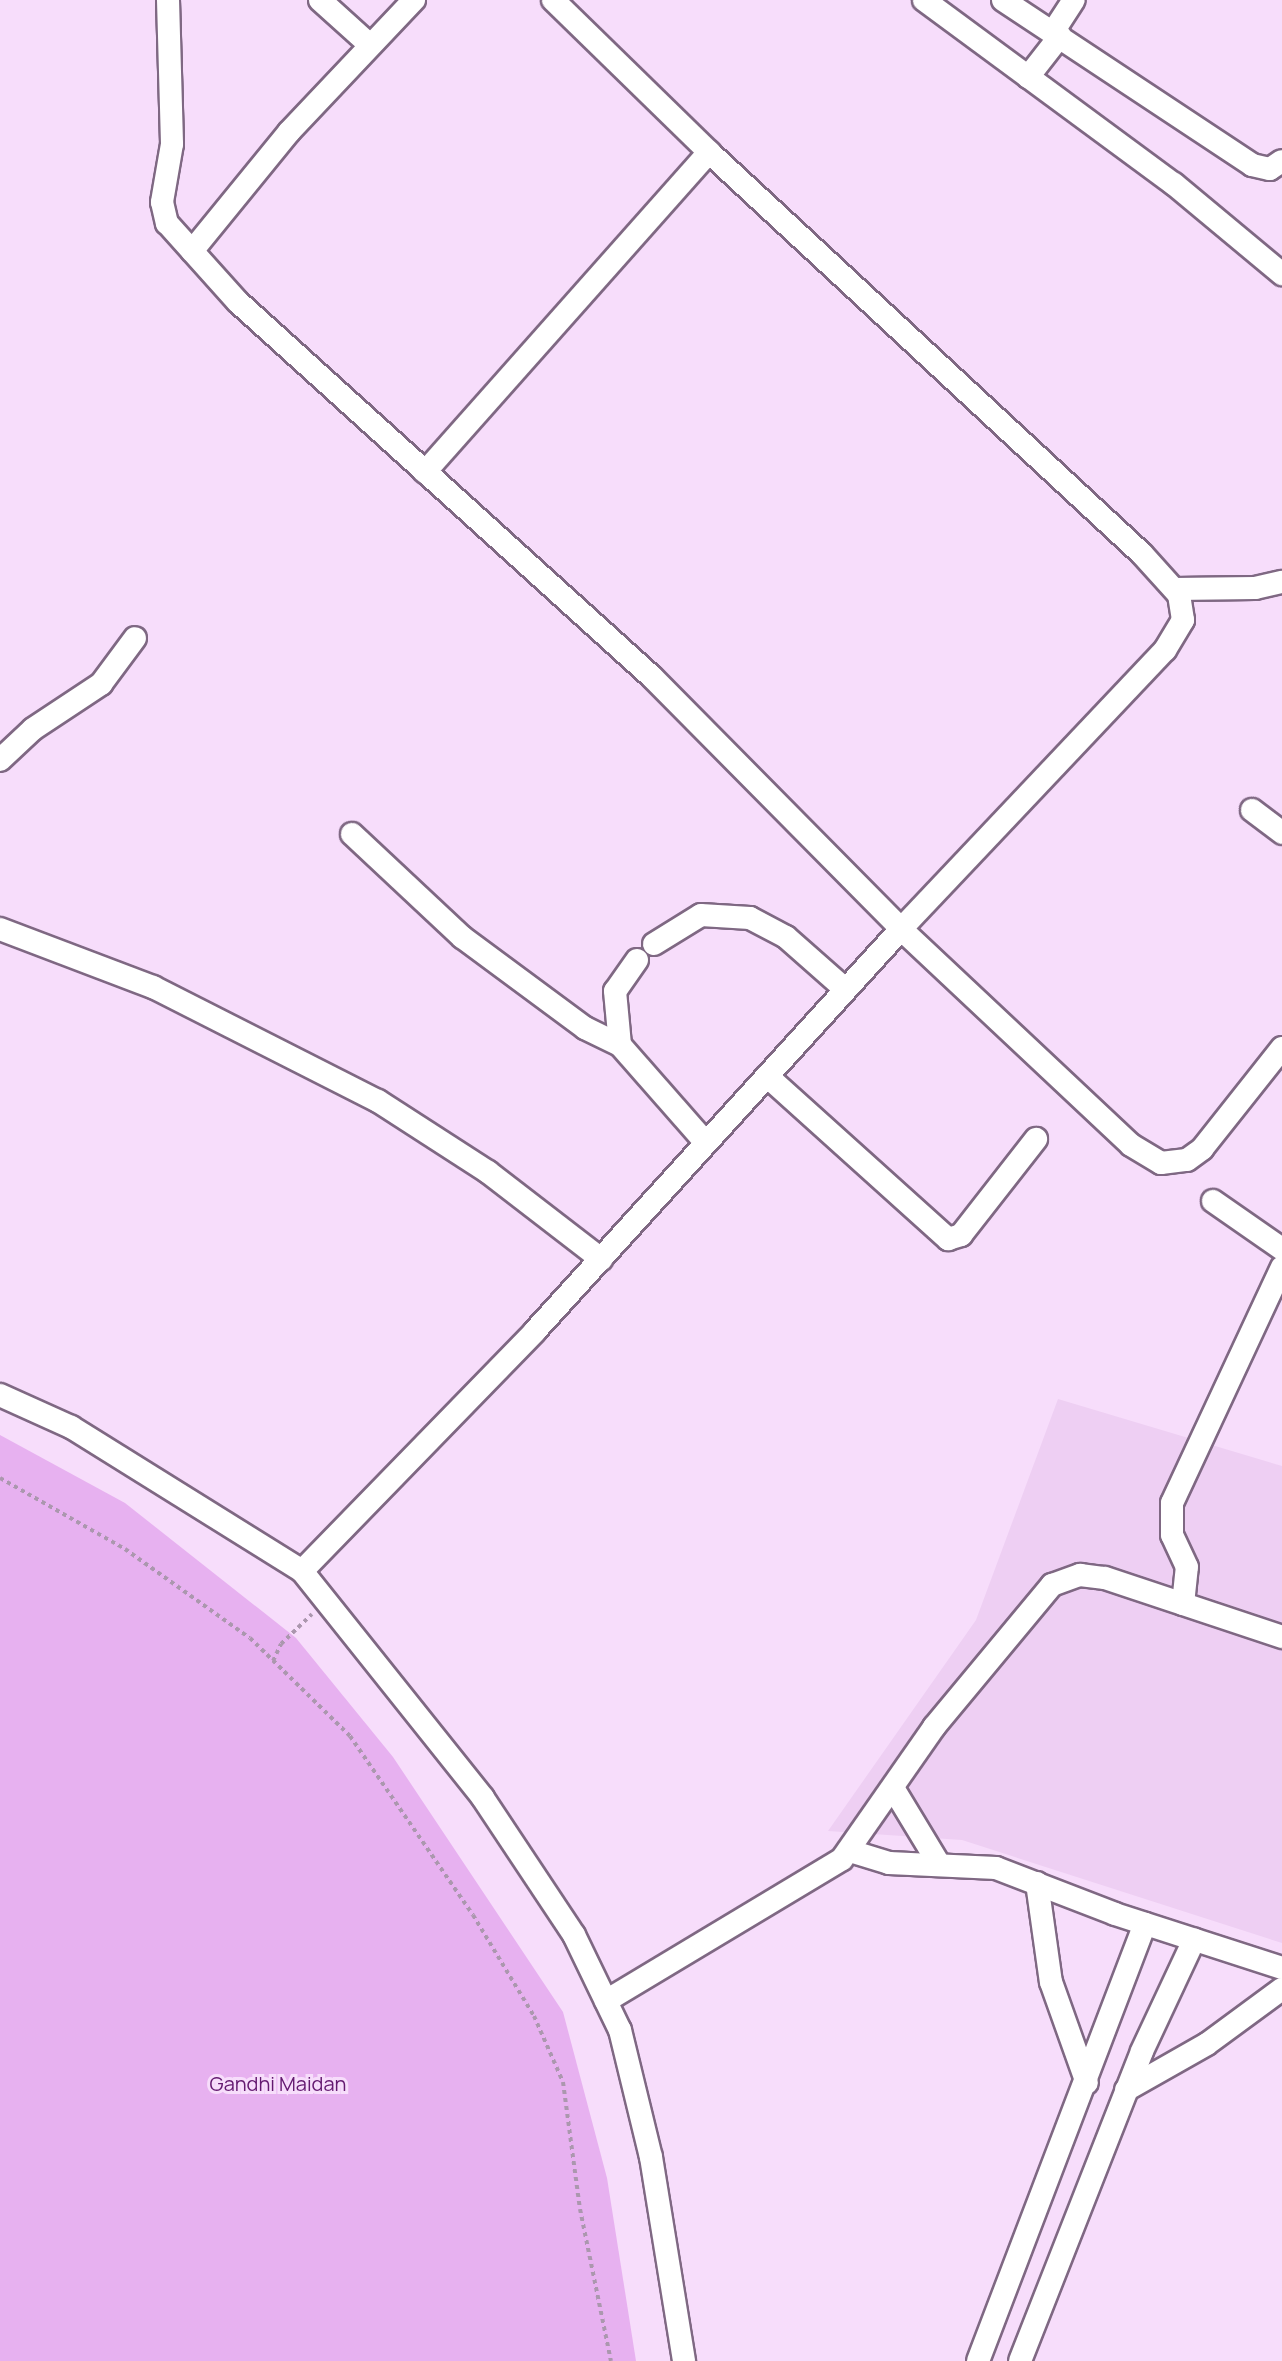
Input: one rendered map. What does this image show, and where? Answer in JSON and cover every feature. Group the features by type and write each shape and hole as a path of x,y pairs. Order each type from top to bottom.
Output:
{"street":[{"path":"168,0 172,144 163,213 192,251 238,302 425,472 536,567 652,677 901,929 1131,1145 1161,1163 1187,1160 1202,1149 1282,1048"},
{"path":"320,0 370,45"},
{"path":"192,251 289,132 414,0"},
{"path":"302,1571 601,1259 845,989 1165,650 1183,620 1175,589 709,152 553,0"},
{"path":"924,0 1226,224 1282,274"},
{"path":"1003,0 1252,165 1270,169 1282,161"},
{"path":"1028,77 1074,0"},
{"path":"425,472 709,152"},
{"path":"1175,589 1255,588 1282,582"},
{"path":"0,760 33,729 101,684 135,638"},
{"path":"1252,810 1282,833"},
{"path":"352,834 462,937 585,1028 620,1045 706,1143"},
{"path":"620,1045 615,991 646,952 701,915 750,918 786,937 845,989"},
{"path":"0,929 153,987 378,1101 488,1172 601,1259"},
{"path":"767,1076 948,1239 961,1235 1036,1139"},
{"path":"1213,1201 1282,1249"},
{"path":"1183,1604 1187,1567 1172,1535 1172,1503 1282,1267"},
{"path":"0,1395 26,1403 98,1442 302,1571 492,1810 550,1895 620,2030 651,2157 684,2361"},
{"path":"606,2001 651,1969 825,1873 850,1851 934,1727 1052,1585 1090,1575 1282,1637"},
{"path":"893,1788 939,1864"},
{"path":"850,1851 889,1863 996,1868 1145,1924 1282,1968"},
{"path":"1037,1883 1051,1982 1087,2083"},
{"path":"978,2361 1087,2083 1145,1924"},
{"path":"1020,2361 1126,2090 1194,1940"},
{"path":"1126,2090 1207,2044 1282,1989"}],"path":[{"path":"0,1478 125,1549 250,1638 350,1736 473,1915 534,2016 563,2082 580,2209 611,2361"},
{"path":"273,1661 281,1644 326,1600"}],"shaded area":[{"path":"1058,1399 1282,1466 1282,1943 962,1840 828,1831 976,1620"}],"green space":[{"name":"Gandhi Maidan","path":"0,1435 125,1503 296,1638 393,1757 563,2012 607,2178 636,2361 0,2361"}]}
